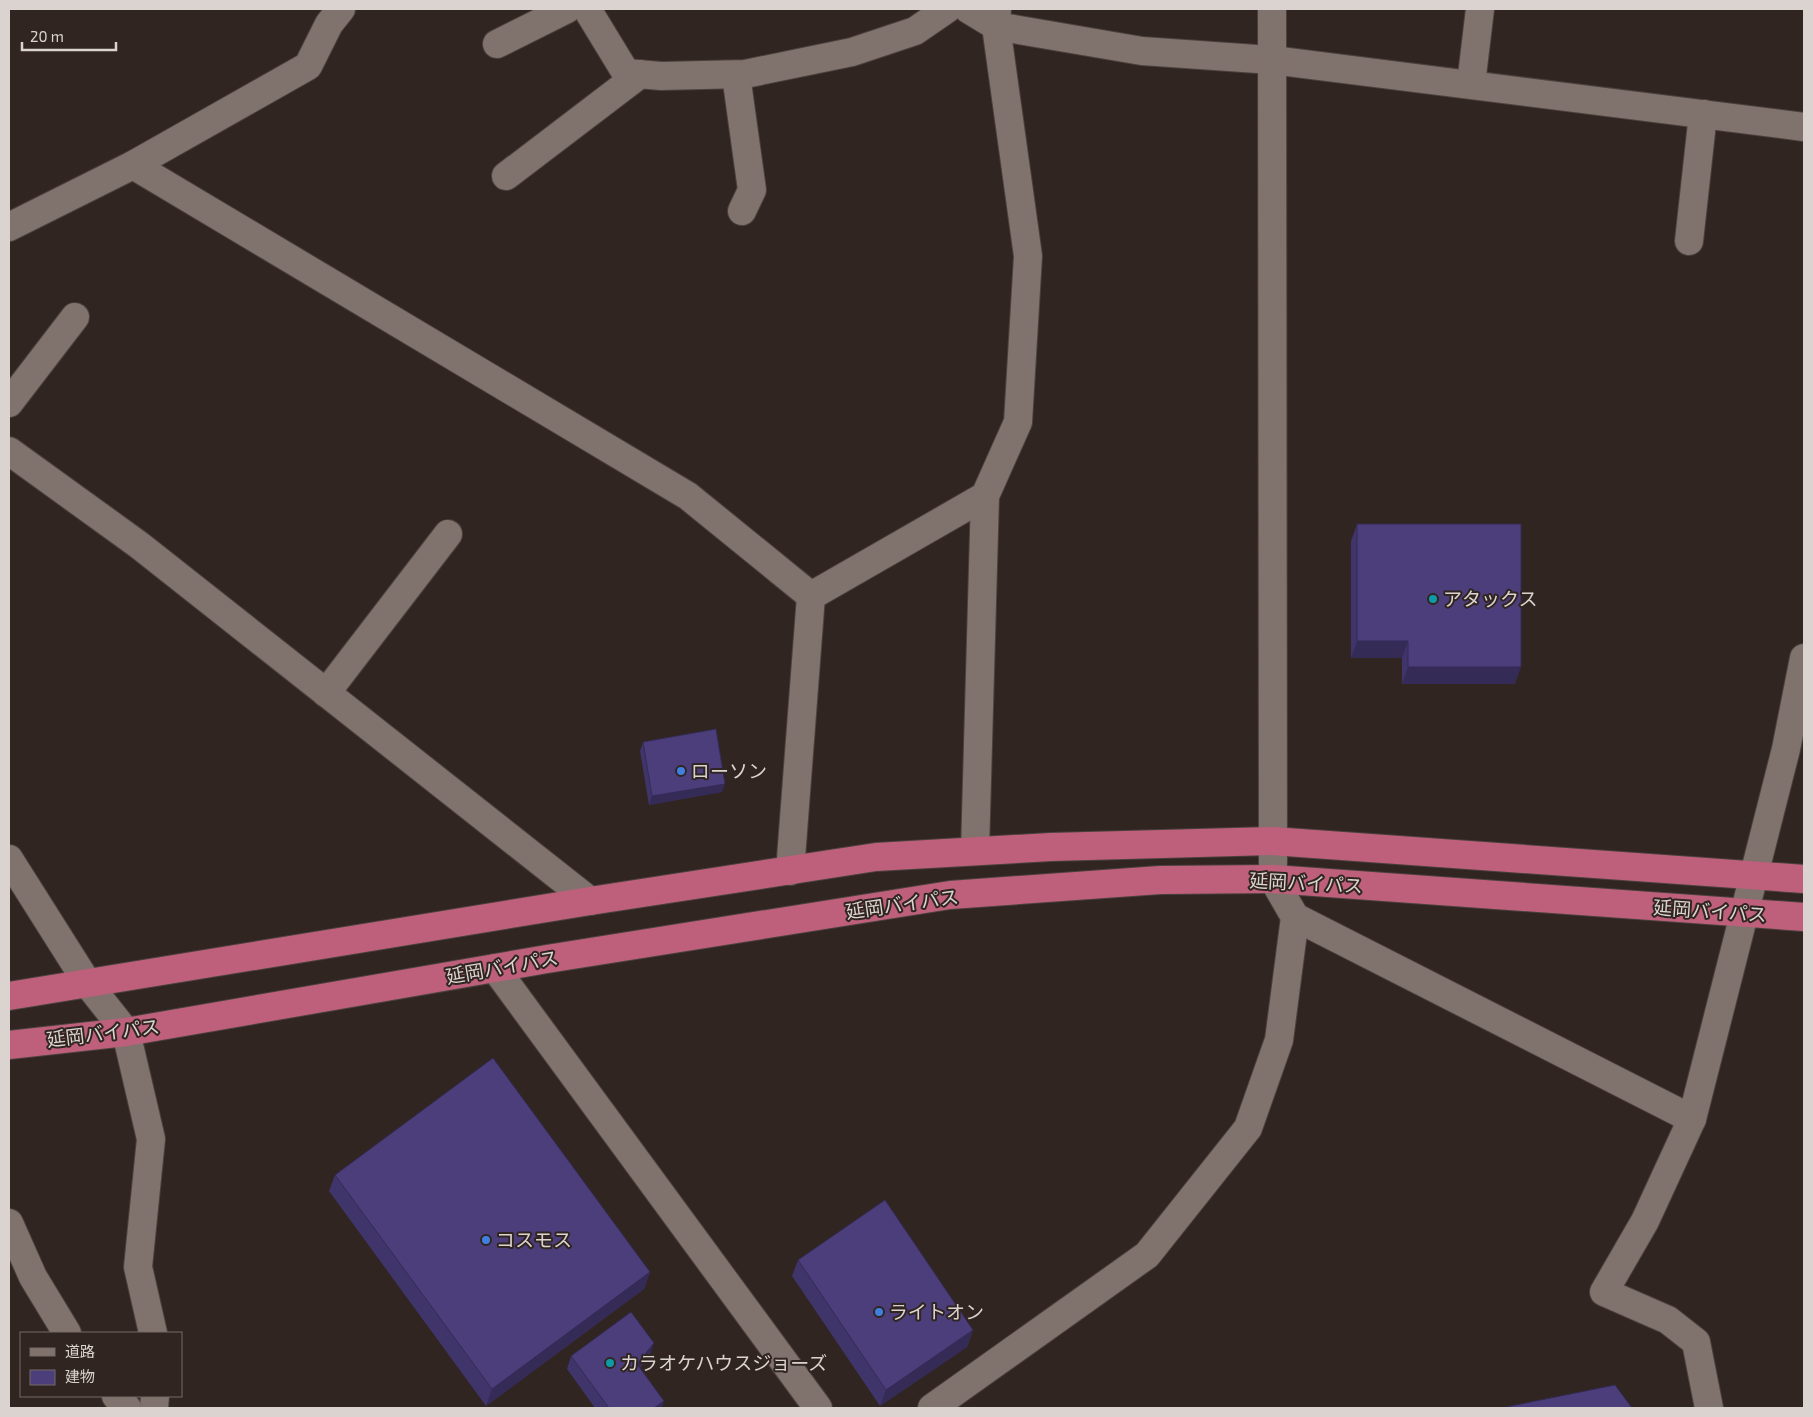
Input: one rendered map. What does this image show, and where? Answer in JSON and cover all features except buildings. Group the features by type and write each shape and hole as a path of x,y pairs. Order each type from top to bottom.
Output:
{"highway":[{"name":"延岡バイパス","path":"9,996 590,901 876,857 1051,847 1272,841 1804,879"},
{"name":"延岡バイパス","path":"9,1045 126,1032 495,968 950,895 1160,880 1274,879 1804,917"}],"street":[{"path":"9,227 133,165 308,66 329,24 342,9"},
{"path":"497,44 567,9"},
{"path":"587,9 626,73 736,75 852,52 915,31 947,9"},
{"path":"968,9 997,18 1142,50 1272,60 1804,127"},
{"path":"1272,9 1272,841 1274,879 1295,917 1692,1120"},
{"path":"1470,84 1480,9"},
{"path":"975,851 985,496 1018,422 1028,256 997,18"},
{"path":"506,176 640,74"},
{"path":"736,75 752,190 742,211"},
{"path":"1689,241 1703,114"},
{"path":"133,165 688,496 811,596"},
{"path":"9,403 75,317"},
{"path":"9,451 138,546 590,901"},
{"path":"811,596 985,496"},
{"path":"326,693 448,534"},
{"path":"790,871 811,596"},
{"path":"1709,1408 1696,1342 1668,1320 1604,1292 1645,1221 1692,1120 1753,875 1795,751 1804,658"},
{"path":"9,859 88,984 126,1032 151,1139 138,1267 153,1332"},
{"path":"932,1408 1147,1255 1248,1128 1279,1040 1295,917"},
{"path":"495,968 818,1408"},
{"path":"9,1223 33,1277 65,1332"},
{"path":"117,1397 127,1408"}],"place":[{"name":"アタックス","path":"1433,599"},
{"name":"ローソン","path":"681,771"},
{"name":"コスモス","path":"486,1240"},
{"name":"ライトオン","path":"879,1312"},
{"name":"カラオケハウスジョーズ","path":"610,1363"}]}
